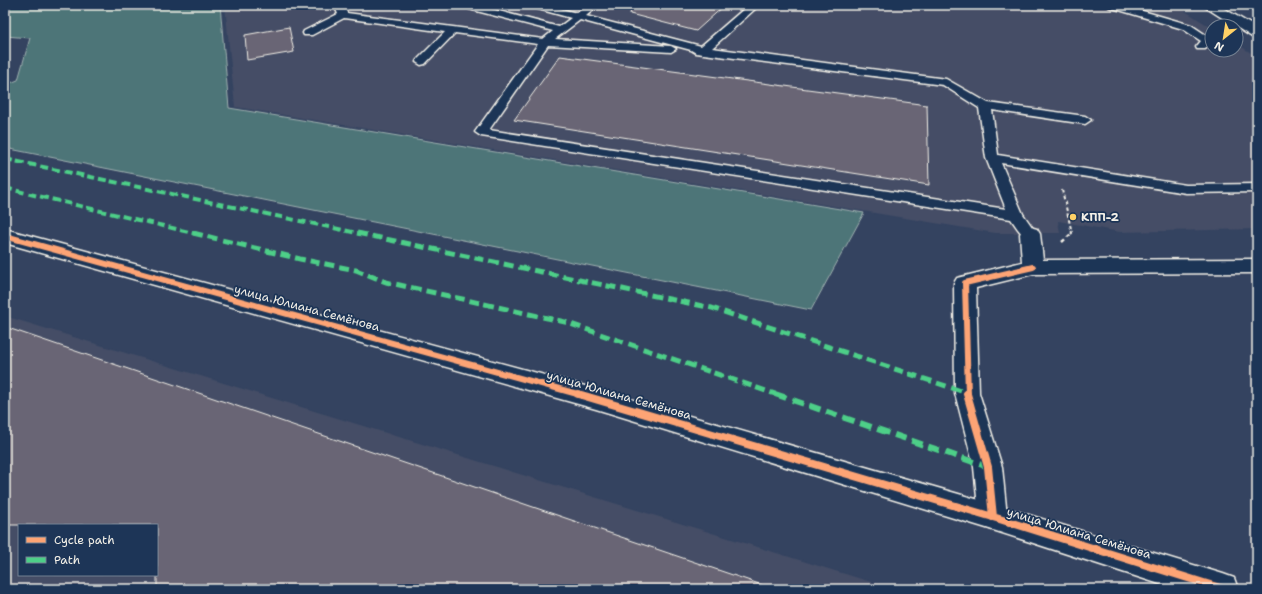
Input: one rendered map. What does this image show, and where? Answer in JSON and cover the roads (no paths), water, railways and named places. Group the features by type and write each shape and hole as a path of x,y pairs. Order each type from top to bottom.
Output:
{"street":[{"path":"1210,5 1257,34"},
{"path":"1030,234 1033,267"},
{"name":"улица Юлиана Семёнова","path":"5,236 596,399 993,517 1223,589"},
{"path":"993,517 988,466 967,393 965,283 1033,267 1257,266"}],"lane":[{"path":"534,5 703,50"},
{"path":"594,5 545,42 481,132 1016,215"},
{"path":"703,50 752,7 744,5"},
{"path":"1112,5 1187,27 1208,41 1201,47"},
{"path":"472,7 560,30"},
{"path":"308,33 341,10 453,29 545,42 703,50 946,82 985,106 1085,120"},
{"path":"421,62 453,29"},
{"path":"985,106 992,158 1016,215 1030,234"},
{"path":"992,158 1186,189 1257,188"}],"place":[{"name":"КПП-2","path":"1073,217"}]}
